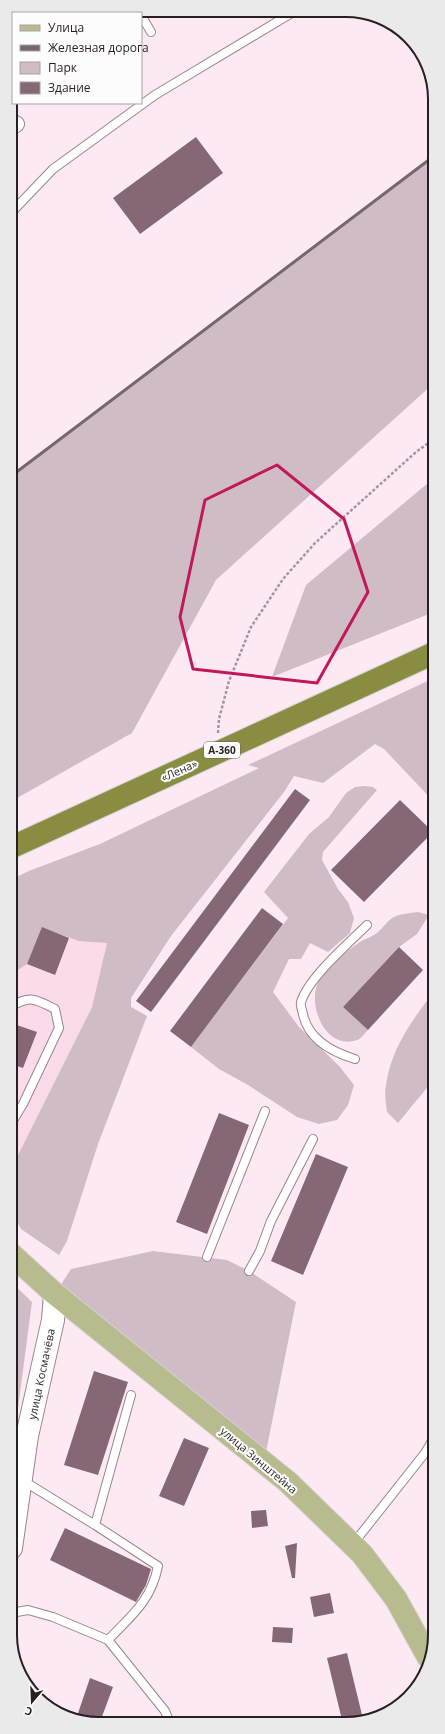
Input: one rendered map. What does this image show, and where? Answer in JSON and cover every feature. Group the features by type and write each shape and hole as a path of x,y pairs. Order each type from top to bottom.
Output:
{"highway":[{"name":"«Лена»","path":"17,845 428,656"}],"main road":[{"name":"улица Зинштейна","path":"17,1260 55,1294 288,1482 362,1554 396,1599 426,1653"},
{"name":"улица Космачёва","path":"17,1507 27,1436 53,1320 55,1294"}],"lane":[{"path":"142,17 151,32"},
{"path":"17,207 53,169 155,95 285,17"},
{"path":"355,1059 333,1051 312,1035 305,1024 300,1003 307,990 321,972 366,925"},
{"path":"17,1003 23,999 39,1001 55,1009 59,1028 17,1114"},
{"path":"207,1257 265,1111"},
{"path":"249,1271 260,1251 271,1221 313,1139"},
{"path":"95,1525 131,1395"},
{"path":"352,1545 428,1447"},
{"path":"21,1480 95,1525 158,1566 156,1578 146,1600 108,1640"},
{"path":"17,1612 28,1610 52,1617 108,1640 165,1711 168,1717"}],"path":[{"path":"216,753 219,719 229,681 251,627 283,579 315,543 416,452 428,443"}],"highlighted area":[{"path":"277,465 344,519 368,592 317,683 193,669 180,617 205,500"}],"shaded area":[{"path":"100,844 107,943 92,1007 17,1157 17,877"}],"green space":[{"path":"428,161 428,388 216,580 132,733 17,798 17,472"},
{"path":"428,483 428,614 272,677 306,585"},
{"path":"428,681 428,796 384,749 375,744 323,783 294,776 284,792 171,936 131,998 131,1007 147,1016 98,1144 67,1241 59,1255 21,1229 17,1222 17,1157 92,1007 107,943 79,941 43,928 27,964 17,970 17,877 100,844 259,768 248,765"},
{"path":"355,787 373,787 377,790 323,852 322,860 338,889 348,902 354,918 350,933 328,952 310,943 301,959 289,959 273,992 299,1027 340,1067 354,1085 348,1105 337,1120 319,1124 297,1117 248,1085 219,1069 191,1047 288,918 264,892 309,834 329,817 346,793"},
{"path":"418,912 428,915 428,917 417,934 399,947 343,1007 368,1030 357,1040 347,1042 338,1039 323,1027 319,1018 315,998 316,988 319,982 328,969 348,951 360,942 376,934 392,918 402,914"},
{"path":"428,1000 428,1087 398,1123 387,1112 385,1088 389,1071 398,1046 404,1034"},
{"path":"153,1251 227,1260 249,1271 296,1302 264,1462 55,1294 71,1269"},
{"path":"17,1288 32,1302 17,1416"}],"building":[{"path":"196,137 223,173 140,234 113,198"},
{"path":"295,789 310,800 151,1012 136,1001"},
{"path":"400,800 428,827 428,837 364,902 331,870"},
{"path":"262,908 283,924 191,1047 170,1031"},
{"path":"42,927 69,938 55,975 27,964"},
{"path":"399,947 423,970 368,1030 343,1007"},
{"path":"17,1025 37,1032 23,1068 17,1066"},
{"path":"219,1113 249,1125 207,1234 176,1222"},
{"path":"316,1154 348,1167 303,1275 271,1261"},
{"path":"94,1371 128,1382 98,1475 64,1465"},
{"path":"184,1438 209,1448 184,1506 159,1496"},
{"path":"266,1510 268,1526 252,1528 251,1511"},
{"path":"65,1528 151,1569 146,1585 136,1602 50,1560"},
{"path":"297,1543 295,1578 292,1578 285,1546"},
{"path":"330,1593 334,1613 314,1617 310,1597"},
{"path":"273,1627 293,1628 292,1643 272,1642"},
{"path":"347,1653 362,1715 341,1717 327,1658"},
{"path":"90,1678 113,1687 102,1717 78,1714"}],"railway":[{"path":"17,472 428,161"}]}
